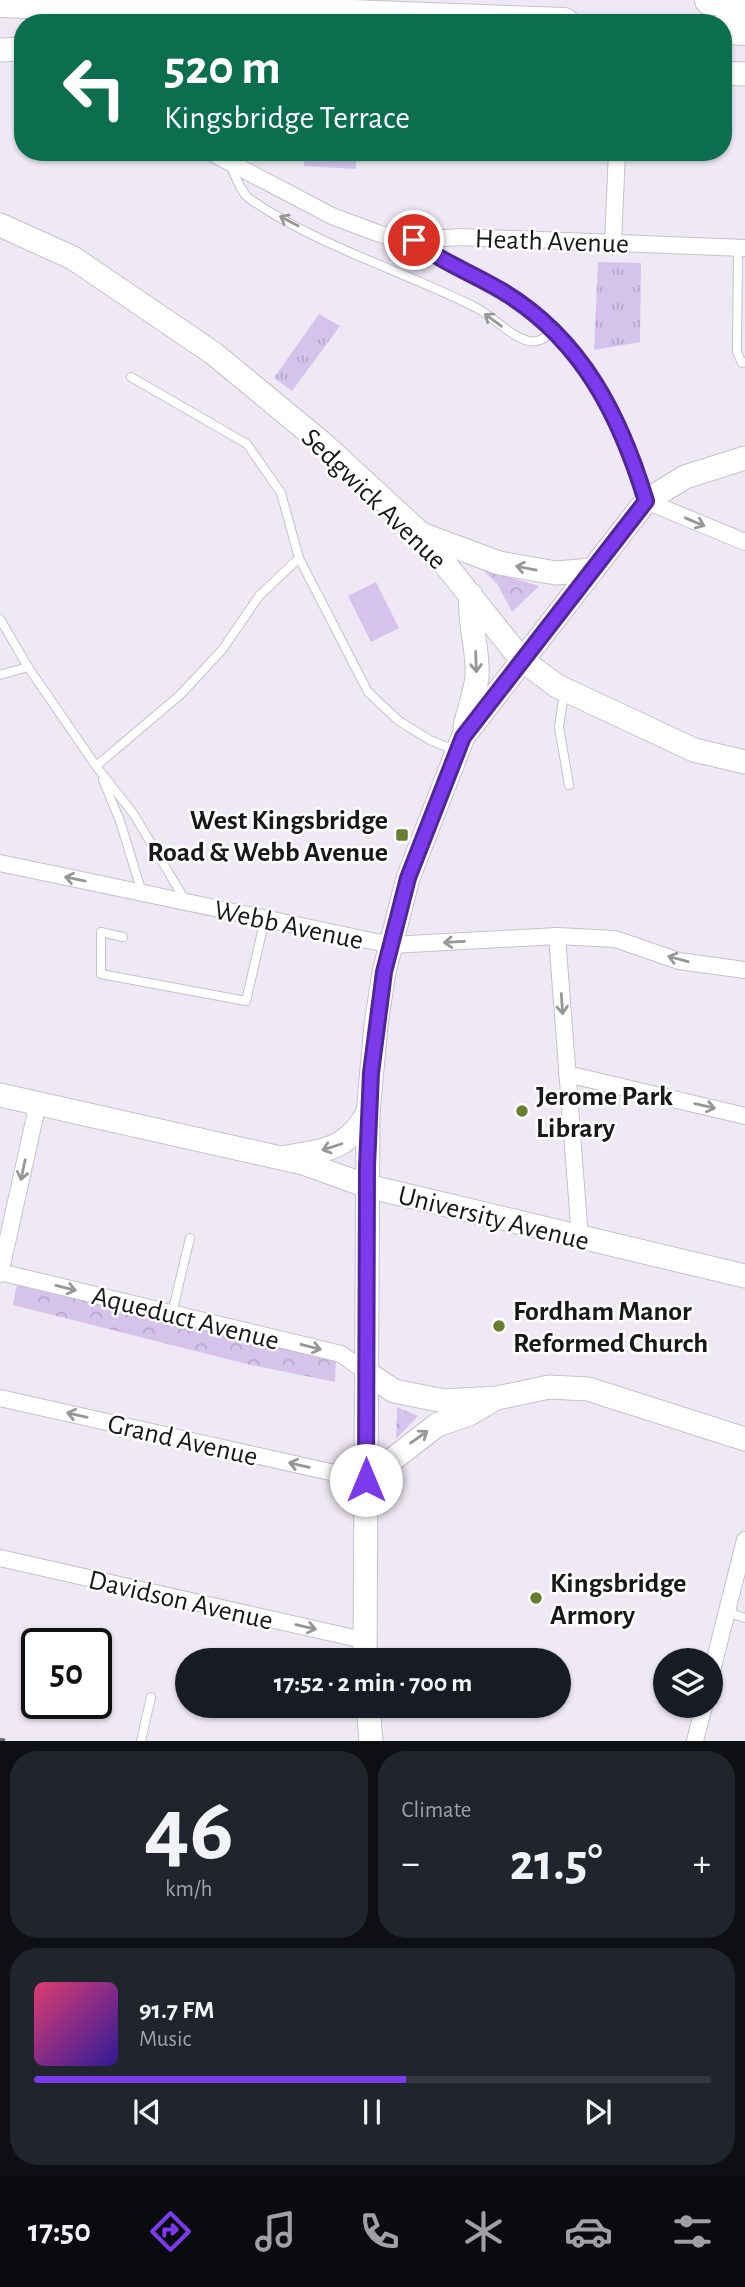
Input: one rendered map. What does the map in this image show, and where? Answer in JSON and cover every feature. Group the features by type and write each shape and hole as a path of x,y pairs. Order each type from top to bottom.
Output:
{"highway":[{"path":"710,0 745,1"},
{"path":"0,2 322,14"}],"street":[{"name":"Heath Avenue","path":"226,161 332,216 380,234 414,240 461,237 742,248"},
{"path":"613,243 617,161"},
{"name":"Sedgwick Avenue","path":"0,225 73,258 213,353 321,442 421,534 522,660 564,690 694,750 745,762"},
{"path":"414,240 431,254 503,291 553,332 606,396 630,448 646,501"},
{"path":"460,744 646,501 685,477 745,458"},
{"path":"646,501 745,542"},
{"path":"421,534 499,563 555,573 593,570"},
{"path":"364,1648 368,1113 376,1025 391,945 408,878 460,744 477,677 475,641 469,615 471,595"},
{"name":"Webb Avenue","path":"0,863 391,945 557,936 615,940 679,961 745,970"},
{"path":"557,936 580,1238"},
{"path":"567,1074 745,1116"},
{"name":"University Avenue","path":"0,1095 303,1163 367,1185 745,1276"},
{"path":"0,1273 38,1103"},
{"path":"281,1158 341,1145 357,1131 368,1113"},
{"name":"Aqueduct Avenue","path":"0,1273 341,1354 367,1373"},
{"path":"367,1373 394,1391 444,1401 497,1398 549,1387 588,1389 745,1439"},
{"name":"Grand Avenue","path":"0,1398 366,1480"},
{"path":"366,1480 437,1425 469,1414 497,1398"},
{"path":"718,1648 745,1540"},
{"name":"Davidson Avenue","path":"0,1558 356,1648"},
{"path":"369,1718 371,1741"},
{"path":"695,1741 701,1718"}],"lane":[{"path":"229,163 246,197 287,220 353,254 477,308 503,327 530,341 542,340 553,332"},
{"path":"742,248 737,352 741,363 745,362"},
{"path":"131,377 247,444 281,493 299,558 368,692 399,722 430,740 460,744"},
{"path":"96,766 180,695 222,650 259,596 299,558"},
{"path":"0,619 28,667 96,766 133,813 186,902"},
{"path":"0,675 28,667"},
{"path":"564,690 559,727 569,785"},
{"path":"96,766 120,821 142,893"},
{"path":"120,821 133,813"},
{"path":"123,937 101,932 100,974 246,1001 265,919"},
{"path":"172,1313 190,1238"},
{"path":"727,1612 745,1618"},
{"path":"141,1741 151,1697"}],"green space":[{"path":"304,161 356,161 356,169 304,166"},
{"path":"598,262 641,263 640,342 594,350"},
{"path":"319,314 340,326 292,391 274,378"},
{"path":"482,569 539,586 512,612 498,585"},
{"path":"376,582 399,628 371,642 348,596"},
{"path":"17,1283 336,1359 335,1382 251,1365 13,1305"},
{"path":"397,1407 418,1416 396,1439"}],"railway":[{"path":"0,1740 5,1741"}],"place":[{"name":"West Kingsbridge Road & Webb Avenue","path":"402,835"},
{"name":"Jerome Park Library","path":"522,1111"},
{"name":"Fordham Manor Reformed Church","path":"499,1326"},
{"name":"Kingsbridge Armory","path":"536,1598"}],"route":[{"path":"366,1480 368,1113 384,972 408,878 436,799 463,737 646,501 630,448 606,396 562,339 503,291 431,254 414,240"}]}
